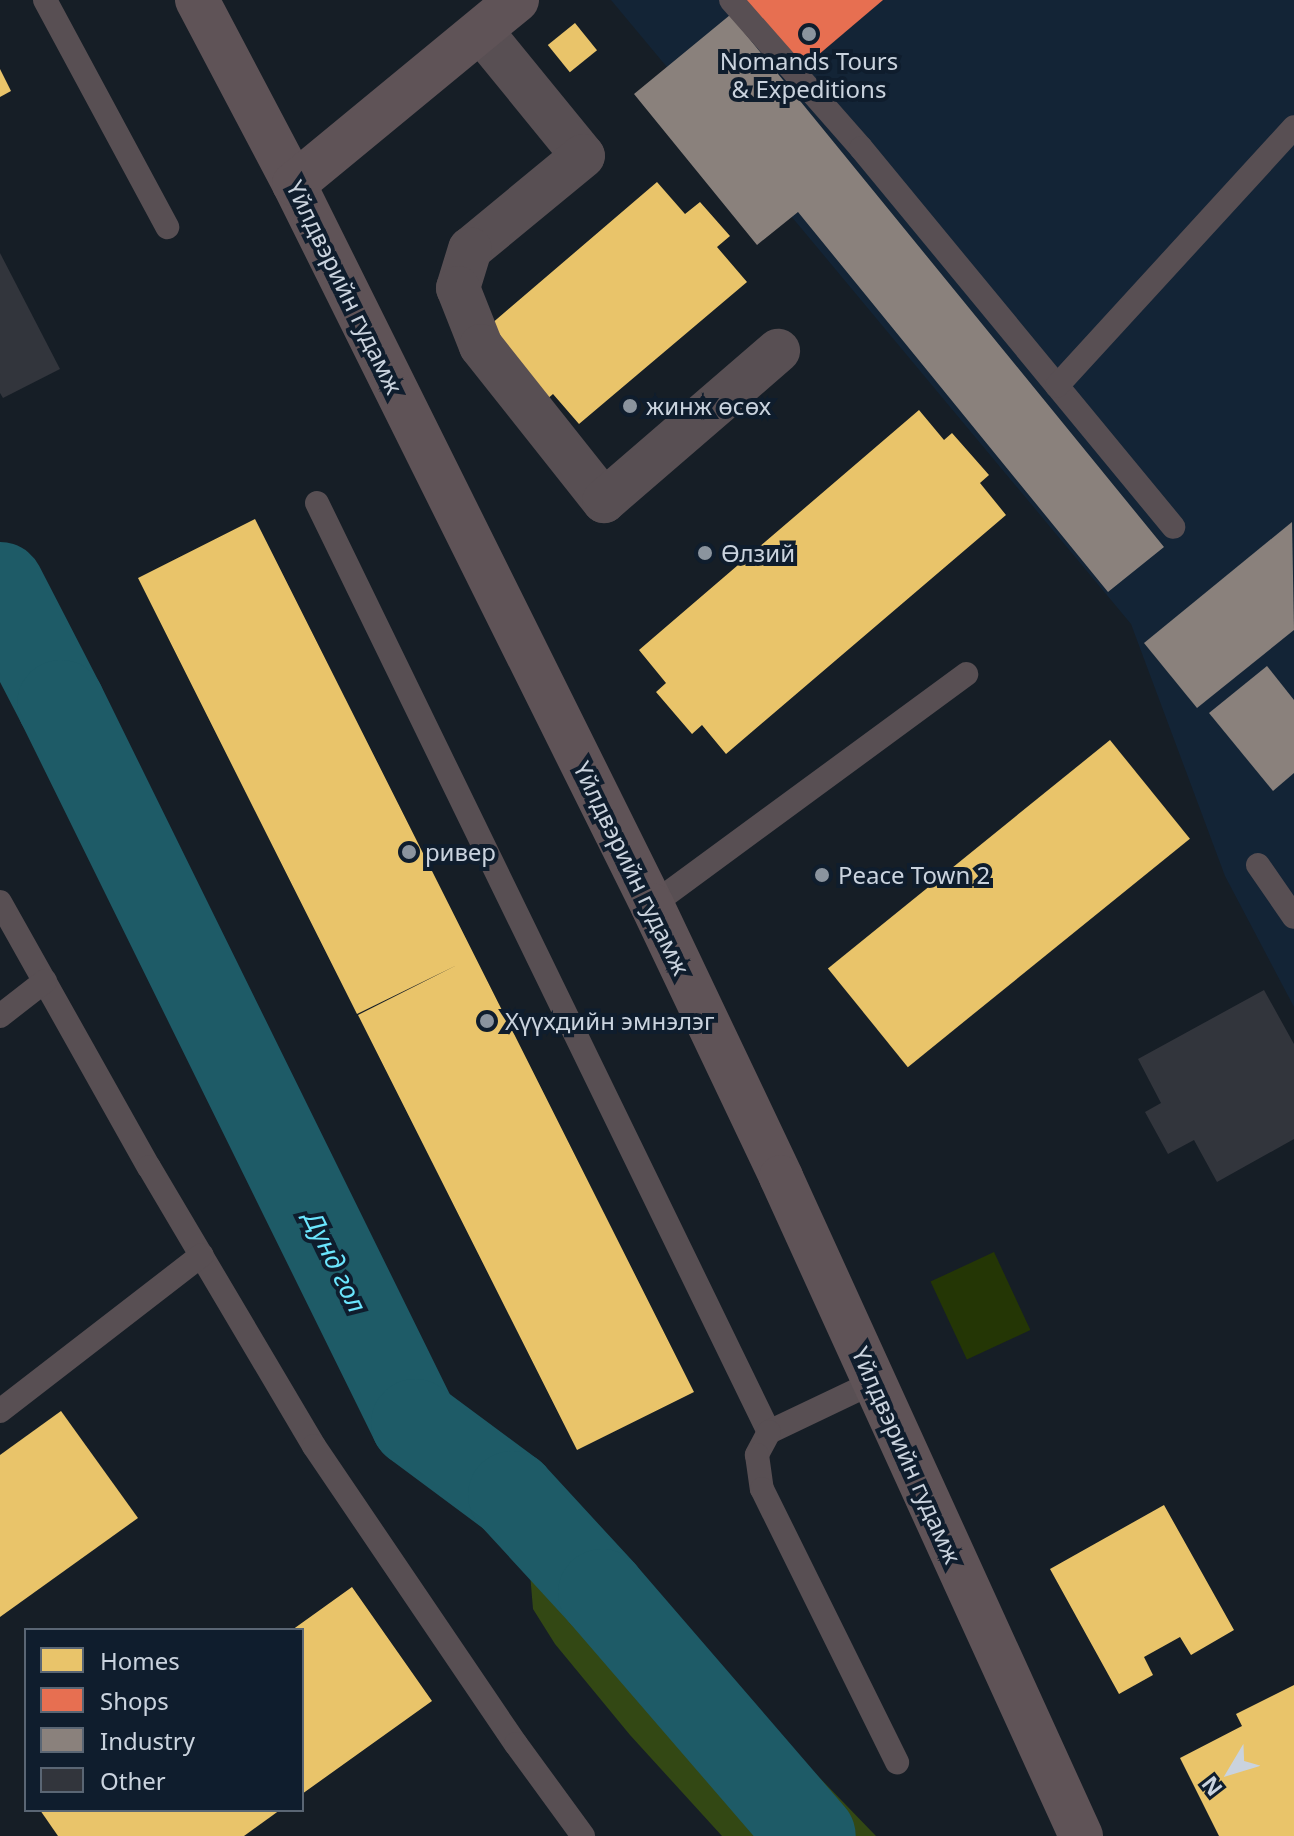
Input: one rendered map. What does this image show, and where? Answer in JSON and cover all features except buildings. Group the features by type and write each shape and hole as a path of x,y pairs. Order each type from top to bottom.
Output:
{"main road":[{"name":"Yйлдвэрийн гудамж","path":"197,0 294,184 652,905 1081,1836"},
{"path":"294,184 517,0"}],"street":[{"path":"481,31 583,156 470,249 458,288 481,346 604,501 778,351"}],"lane":[{"path":"45,0 167,227"},
{"path":"731,0 861,148 1173,527"},
{"path":"1057,386 1294,127"},
{"path":"317,503 769,1432"},
{"path":"652,905 966,674"},
{"path":"1258,865 1294,917"},
{"path":"0,902 314,1446 516,1744 583,1836"},
{"path":"0,1016 45,981"},
{"path":"0,1411 202,1255"},
{"path":"874,1382 769,1432 757,1455 762,1489 897,1762"}],"shaded area":[{"path":"611,0 1294,0 1294,1007 1225,876 1131,624"}],"green space":[{"path":"994,1252 1030,1330 967,1360 931,1282"},
{"path":"553,1568 579,1594 635,1666 672,1693 789,1836 722,1836 630,1735 555,1644 533,1609 530,1573"},
{"path":"613,1584 687,1641 876,1836 831,1836 699,1679"}],"waterway":[{"name":"Дунд гол","path":"0,586 415,1423 512,1495 602,1593 812,1836"}],"place":[{"name":"Nomands Tours & Expeditions","path":"809,34"},
{"name":"жинж өсөх","path":"630,406"},
{"name":"Өлзий","path":"705,553"},
{"name":"ривер","path":"409,852"},
{"name":"Peace Town 2","path":"822,875"},
{"name":"Хүүхдийн эмнэлэг","path":"487,1021"}]}
